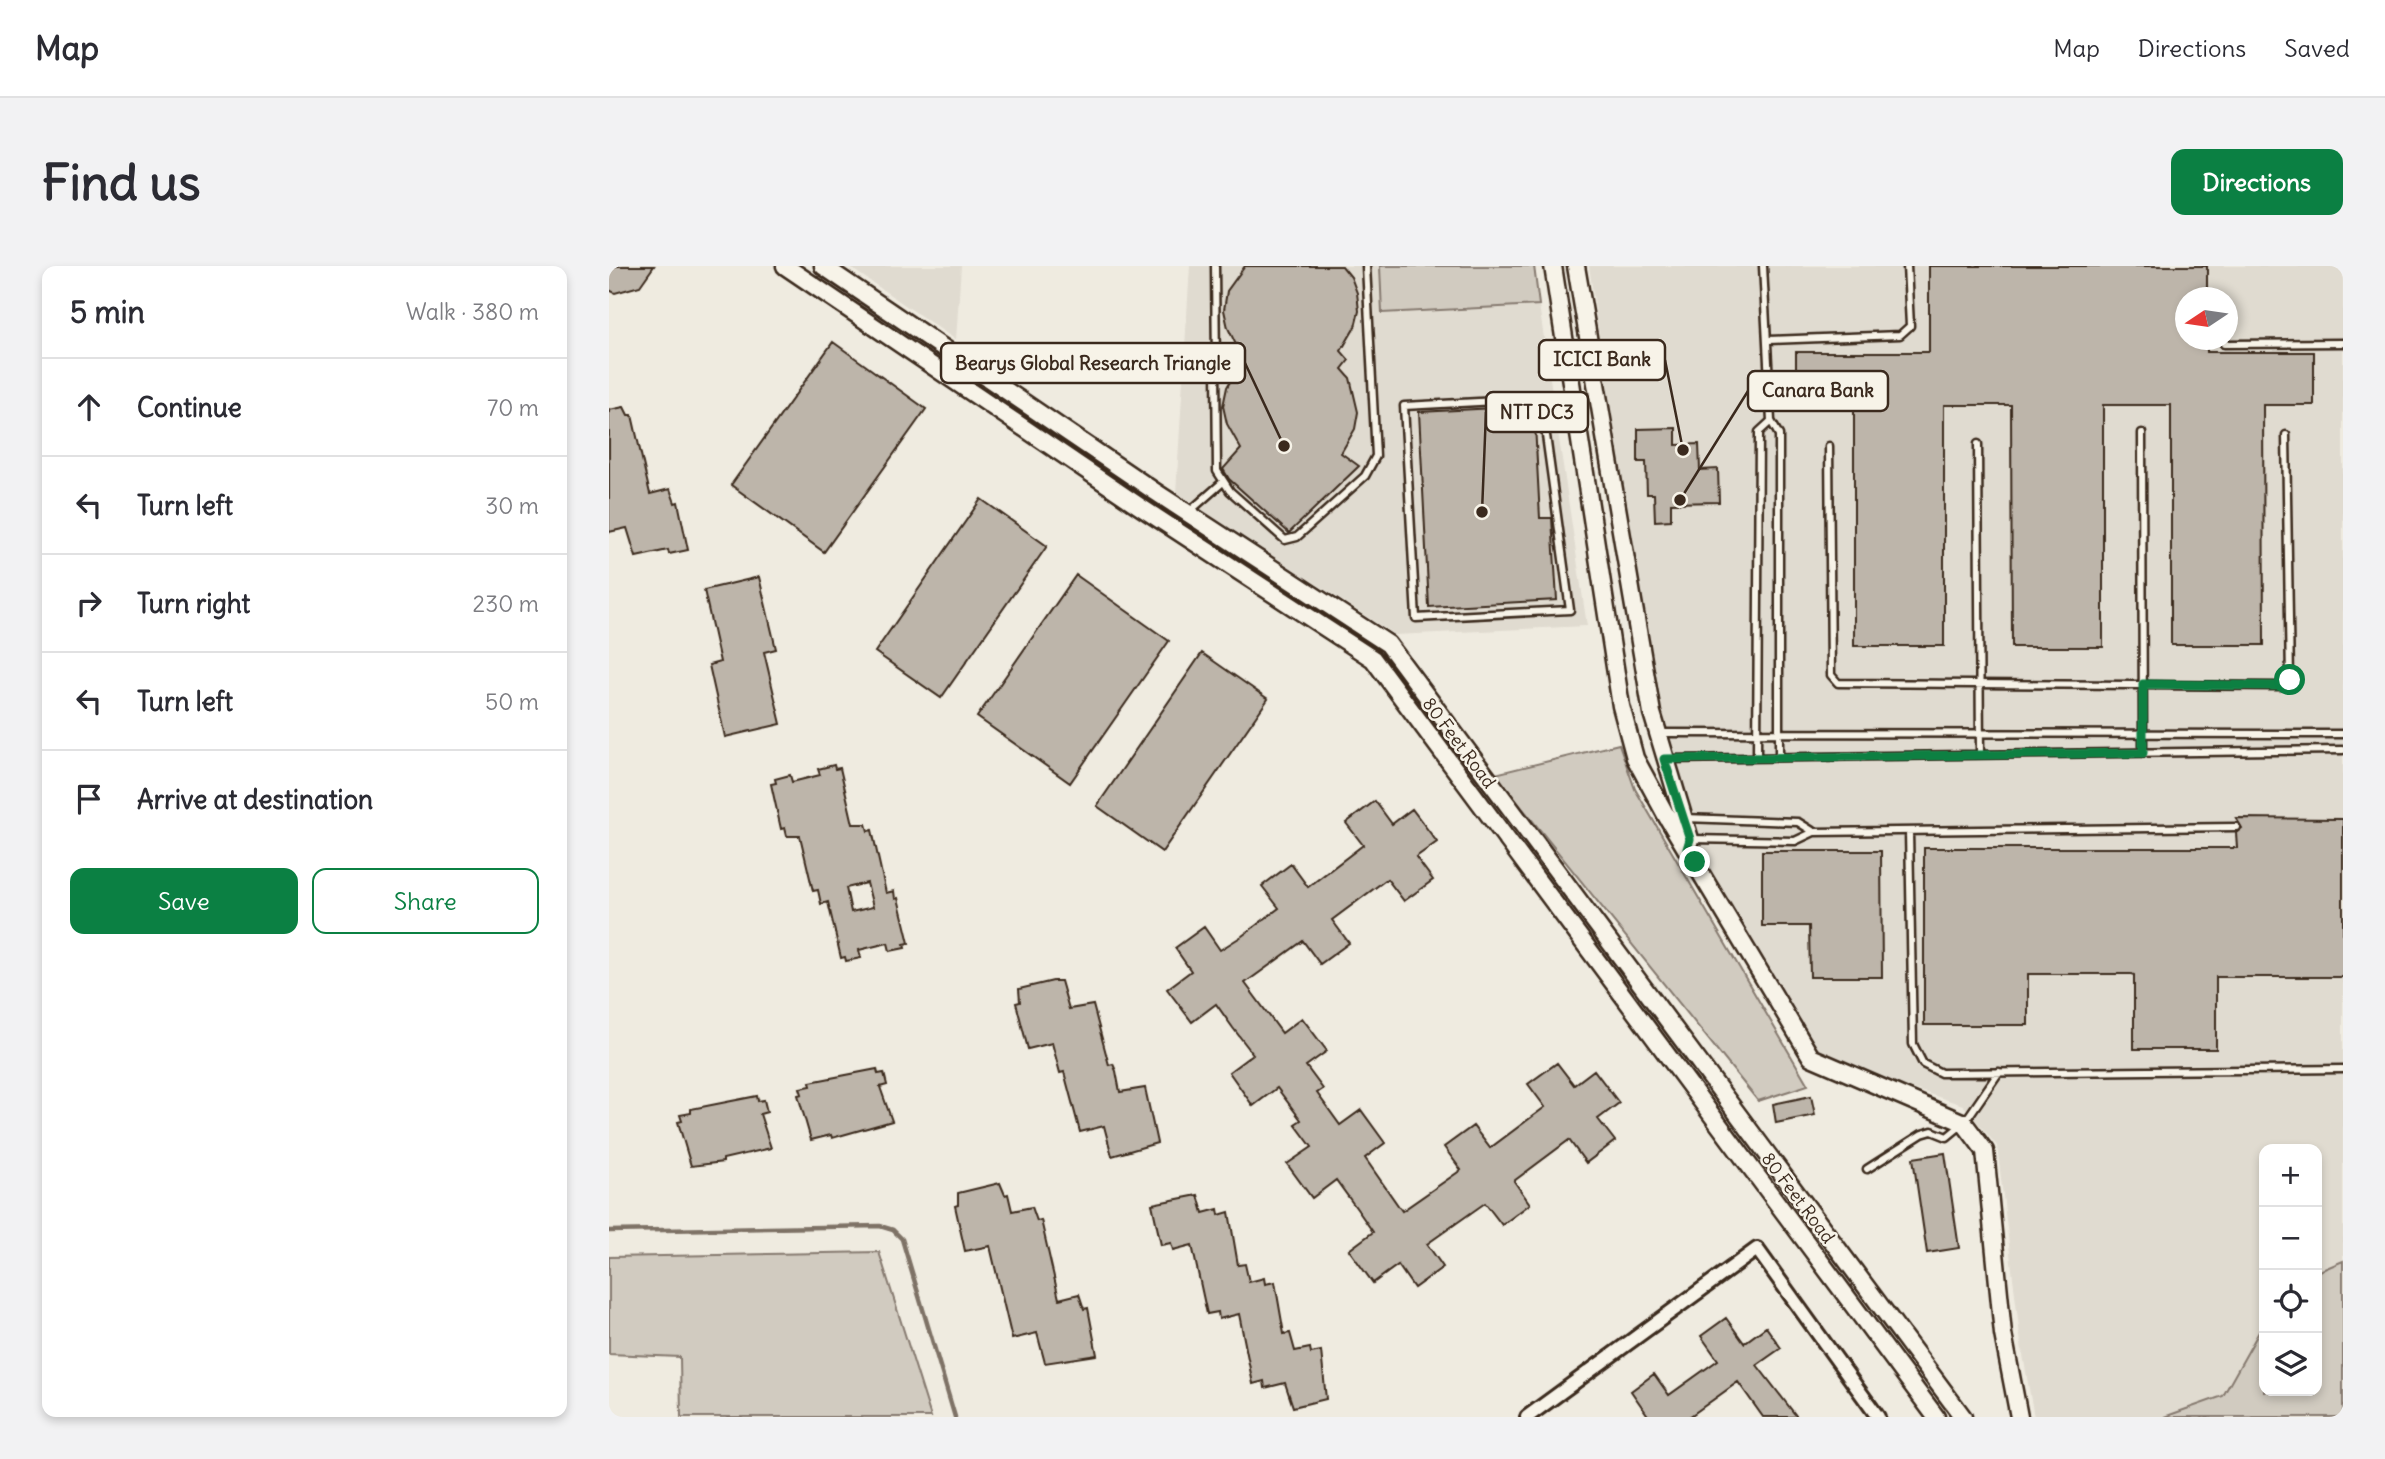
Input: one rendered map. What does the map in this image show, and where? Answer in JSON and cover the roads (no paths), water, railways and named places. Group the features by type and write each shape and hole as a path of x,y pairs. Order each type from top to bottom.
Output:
{"street":[{"name":"80 Feet Road","path":"785,266 1142,508 1373,659 1936,1417"},
{"name":"80 Feet Road","path":"823,266 1188,513 1388,644 1963,1417"},
{"path":"1553,266 1621,706 1635,758 1689,844 1811,1057 1964,1123 1986,1151 2003,1334 2019,1417"},
{"path":"1576,266 1652,713 1684,818 1689,844"},
{"path":"1527,1417 1757,1250 1878,1417"}],"lane":[{"path":"1215,266 1217,471 1223,482 1277,536 1291,540 1372,468 1376,456 1366,266"},
{"path":"1763,266 1769,340 1770,421 1779,435 1779,756"},
{"path":"1769,340 1900,335 1906,332 1910,326 1907,266"},
{"path":"2238,344 2343,343"},
{"path":"1541,399 1570,610 1416,618 1404,406 1573,397"},
{"path":"1757,756 1759,432 1770,421"},
{"path":"2142,433 2143,753"},
{"path":"1829,446 1834,680 1838,683 2282,686 2290,680 2286,435"},
{"path":"1978,444 1980,753"},
{"path":"1188,513 1223,482"},
{"path":"1658,733 2343,734"},
{"path":"1664,759 2343,750"},
{"path":"1684,818 1798,822 1814,832"},
{"path":"1689,844 1795,841 1814,832 2236,827"},
{"path":"1909,831 1913,1044 1916,1055 1923,1064 1941,1073 2343,1069"},
{"path":"1867,1169 1922,1134 1932,1131 1947,1138 1964,1123 1999,1073"}],"waterway":[{"path":"609,1231 880,1226 893,1230 902,1239 955,1417"}],"place":[{"name":"Bearys Global Research Triangle","path":"1284,446"},
{"name":"ICICI Bank","path":"1683,450"},
{"name":"Canara Bank","path":"1680,500"},
{"name":"NTT DC3","path":"1482,512"}]}
